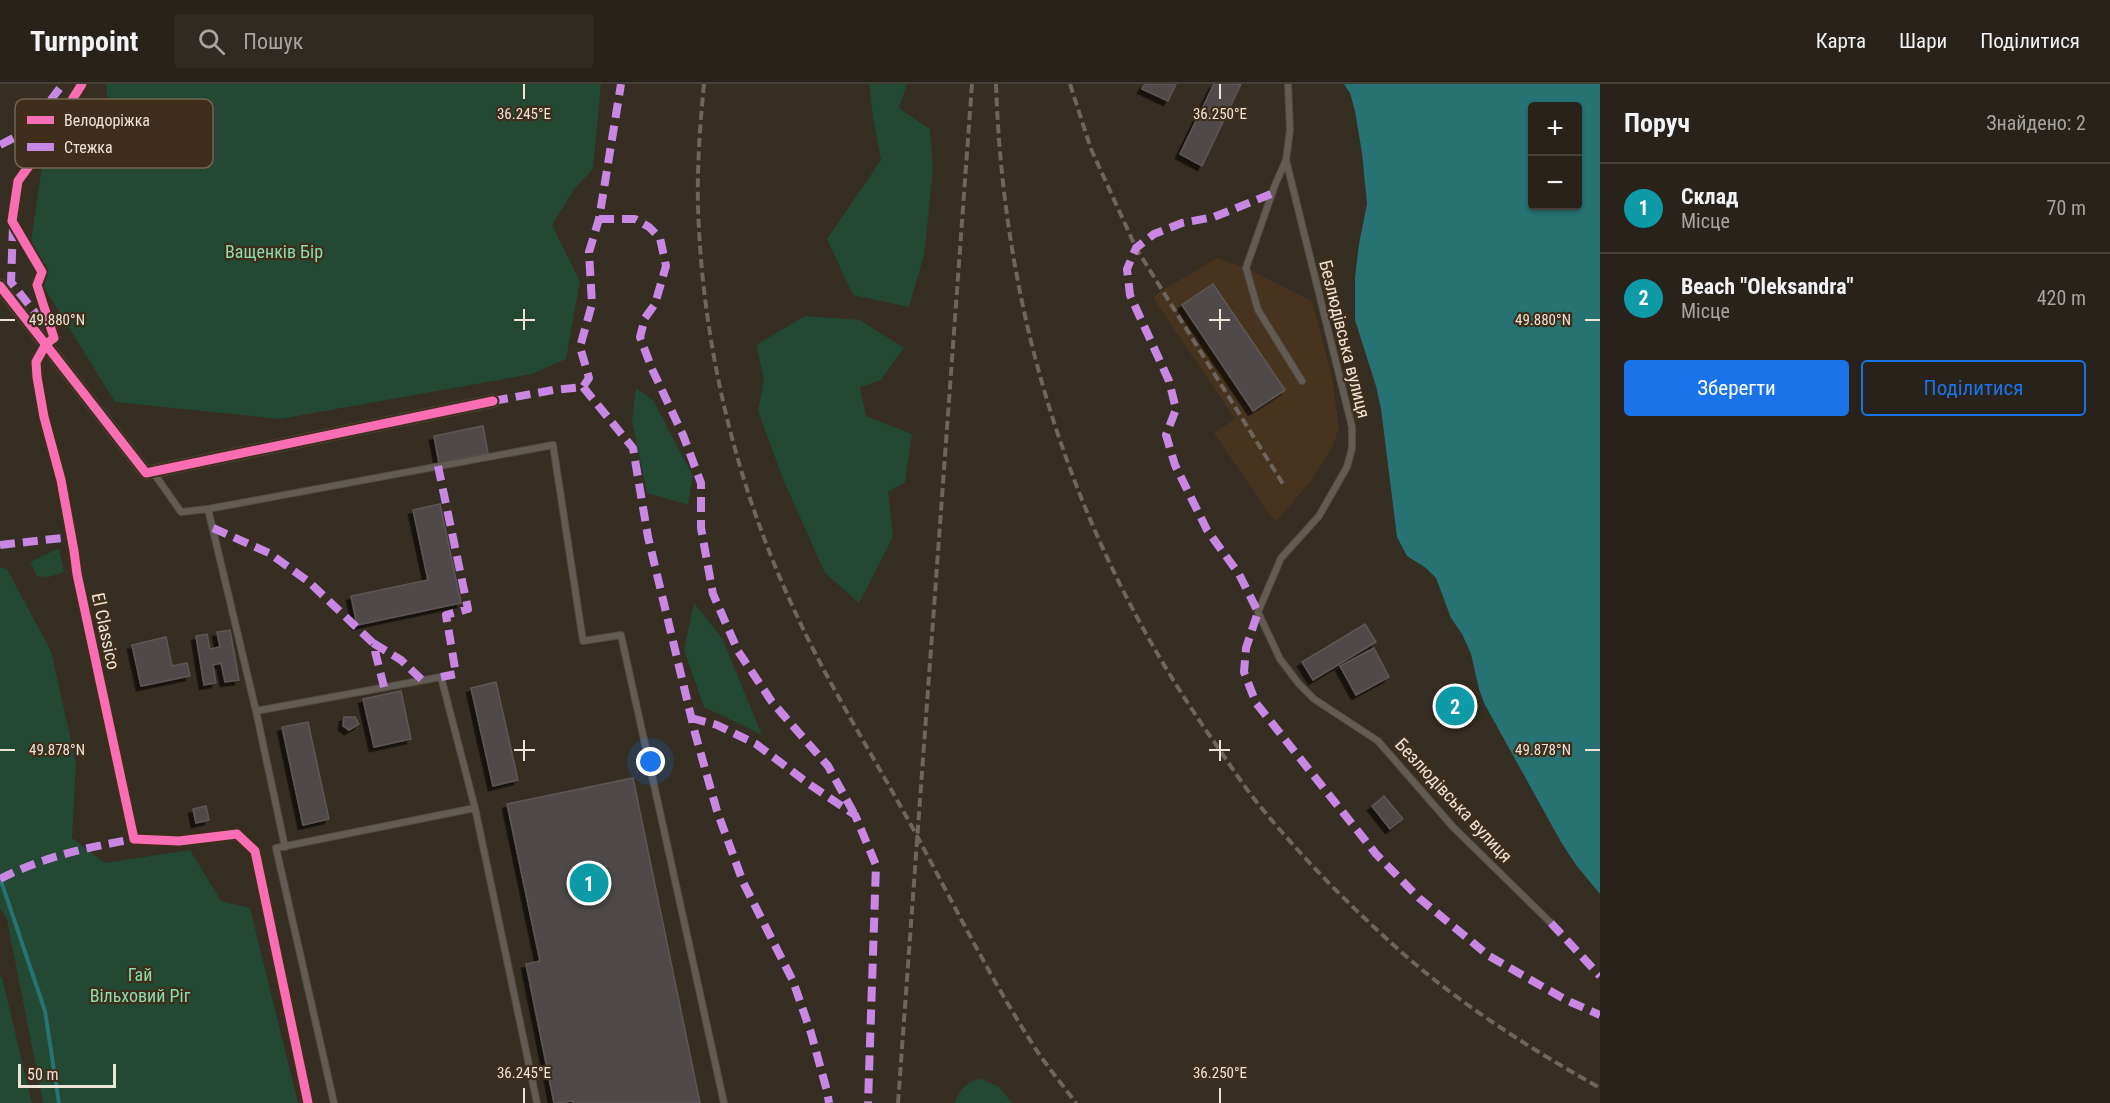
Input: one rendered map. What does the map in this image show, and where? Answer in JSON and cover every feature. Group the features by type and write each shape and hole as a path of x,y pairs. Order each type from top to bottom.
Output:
{"street":[{"path":"0,286 146,473 493,401"}],"lane":[{"name":"Безлюдівська вулиця","path":"1288,84 1290,130 1286,160 1352,427 1352,448 1347,467 1319,516 1281,558 1258,612 1280,659 1299,684 1314,699 1378,741 1453,827 1551,923"},
{"path":"1286,160 1246,268 1258,309 1302,381"},
{"path":"152,472 181,512 208,509 554,445 583,641 621,635 724,1103"},
{"path":"208,509 256,711 285,847"},
{"path":"256,711 441,677 475,808 537,1103"},
{"path":"334,1103 276,848 475,808"}],"shaded area":[{"path":"1217,258 1246,268 1312,301 1332,377 1339,428 1332,448 1310,482 1277,521 1269,514 1214,433 1235,419 1153,298"}],"green space":[{"name":"Ващенків Бір","path":"106,84 601,84 593,169 574,189 552,225 580,281 566,359 532,374 280,419 115,402 28,262 42,168 213,168 213,99 108,99"},
{"path":"869,84 907,84 899,108 930,129 933,170 924,255 909,307 853,295 827,239 881,160"},
{"path":"805,316 860,320 904,348 881,380 860,387 866,416 912,434 905,482 888,492 893,537 859,603 825,573 783,479 758,411 764,379 756,345"},
{"path":"636,388 653,400 693,476 688,505 647,493 632,421"},
{"path":"59,548 64,572 49,577 37,576 30,562"},
{"name":"Гай Вільховий Ріг","path":"0,567 7,569 51,651 76,763 72,838 105,863 190,850 221,901 250,908 298,1103 43,1103 7,920 0,908"},
{"path":"694,603 722,638 762,735 704,707 684,650"},
{"path":"0,977 2,977 32,1103 0,1103"},
{"path":"982,1079 999,1087 1012,1103 955,1103 965,1086 972,1081"}],"water":[{"path":"1344,84 1600,84 1600,894 1576,865 1561,842 1484,703 1471,654 1462,634 1451,618 1436,578 1426,568 1407,556 1397,537 1381,409 1355,320 1355,278 1367,204 1355,111 1350,93"}],"building":[{"path":"1145,84 1176,84 1168,101 1142,89"},
{"path":"1214,84 1241,84 1202,166 1180,154"},
{"path":"1213,284 1285,390 1253,411 1182,305"},
{"path":"483,426 488,453 439,463 434,436"},
{"path":"440,504 461,603 357,625 351,596 428,580 413,510"},
{"path":"1365,624 1376,642 1313,680 1302,662"},
{"path":"230,630 239,680 225,682 221,663 213,665 216,683 204,685 196,636 207,634 210,649 220,647 217,632"},
{"path":"166,637 172,666 187,663 190,676 141,686 132,645"},
{"path":"1374,648 1389,677 1356,695 1340,666"},
{"path":"496,682 518,780 493,786 471,688"},
{"path":"401,691 411,739 374,747 363,699"},
{"path":"344,717 355,717 359,724 349,730 343,726"},
{"path":"308,722 329,819 303,825 282,727"},
{"path":"633,778 700,1103 573,1103 573,1101 554,1103 526,964 540,961 507,804"},
{"path":"1384,796 1403,819 1390,829 1372,806"},
{"path":"206,806 209,820 196,823 193,809"}],"waterway":[{"path":"0,878 45,1011 59,1103"}],"railway":[{"path":"704,84 699,145 698,206 706,309 725,410 754,510 792,605 834,689 1021,1026 1076,1103"},
{"path":"898,1103 972,84"},
{"path":"996,84 1002,174 1014,261 1033,347 1057,432 1088,514 1125,593 1168,671 1228,763 1258,803 1308,861 1355,909 1412,961 1463,1002 1545,1056 1600,1088"},
{"path":"1070,84 1091,149 1136,248 1283,484"}],"marked path":[{"path":"52,99 63,84"},
{"path":"493,401 583,387 589,378 580,347 592,304 589,252 599,219 621,84"},
{"path":"0,145 15,137"},
{"path":"1271,194 1214,217 1182,223 1154,234 1136,248 1127,269 1130,295 1169,381 1176,409 1166,435 1175,465 1207,530 1239,574 1258,612 1246,648 1244,672 1256,703 1376,854 1419,898 1489,956 1566,1000 1600,1015"},
{"path":"599,219 635,219 649,227 660,238 666,266 655,304 645,318 640,337 652,369 683,435 701,483 701,528 713,594 738,651 772,702 828,766 855,815"},
{"path":"13,226 11,282 45,325"},
{"path":"583,387 633,448 648,537 695,733 717,811 743,882 793,981 811,1033 829,1103"},
{"path":"438,466 468,609 446,615 456,674 441,677"},
{"path":"213,528 269,553 308,581 373,643 384,687"},
{"path":"0,545 71,537"},
{"path":"373,643 401,660 422,680"},
{"path":"691,718 717,725 756,744 855,815 876,865 868,1103"},
{"path":"0,879 33,864 66,854 134,839"},
{"path":"1551,923 1600,976"}],"cycle path":[{"name":"El Classico","path":"72,99 82,84"},
{"name":"El Classico","path":"28,168 18,181 12,221 42,272 37,285 54,338 46,344 36,362 37,377 44,417 61,480 77,574 134,839 179,841 237,834 255,851 308,1103"},
{"path":"0,286 146,473 493,401"}],"place":[{"name":"Beach \"Oleksandra\"","path":"1455,706"},
{"name":"Склад","path":"589,883"}]}
